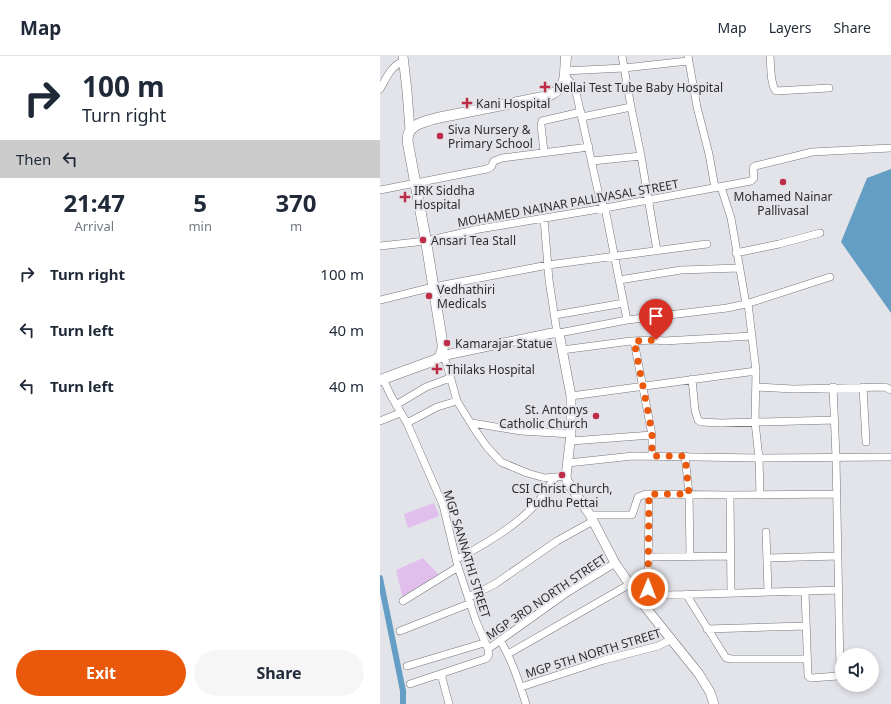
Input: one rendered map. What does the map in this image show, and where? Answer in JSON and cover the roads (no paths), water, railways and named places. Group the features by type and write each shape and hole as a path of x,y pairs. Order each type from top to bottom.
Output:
{"main road":[{"path":"381,380 435,360 441,356 443,347 443,338 409,149 408,136 410,130 419,124 437,118 548,96 562,87 566,56"}],"street":[{"path":"622,56 657,251"},
{"path":"770,56 774,88 776,90 829,88"},
{"path":"564,74 624,68 688,58 718,188 731,218 736,254 747,304 756,371 755,422 759,458 760,495"},
{"path":"380,89 395,65 403,59 408,90 410,130"},
{"path":"564,74 575,88 600,200 605,208 627,320"},
{"path":"544,152 541,125 542,121 631,107"},
{"path":"380,190 487,169 491,167 494,161 502,158 589,147"},
{"name":"MOHAMED NAINAR PALLIVASAL STREET","path":"380,246 426,241 479,229 605,208 751,181 754,178 753,168 755,166 792,156 818,152 889,148"},
{"path":"592,161 641,156"},
{"path":"544,218 548,265 555,315 571,396 571,438 566,476 569,486 591,518 615,563 646,608 672,639 707,686 714,704"},
{"path":"736,254 820,233"},
{"path":"380,300 433,287 548,265 707,244"},
{"path":"619,280 681,270 739,268"},
{"path":"566,476 545,478 527,473 501,462 487,447 457,401 446,362 441,356 627,320 727,308 747,304 830,277"},
{"path":"555,315 624,303"},
{"path":"562,350 634,341 664,341 752,336"},
{"path":"634,341 652,435 652,456"},
{"path":"571,396 756,371"},
{"path":"396,405 426,387 450,378"},
{"path":"692,379 695,410 698,420 704,422 835,420"},
{"name":"MGP SANNATHI STREET","path":"381,380 407,423 443,505 458,563 476,621 486,646"},
{"path":"756,387 885,387 891,390"},
{"path":"805,591 809,678 836,677 839,675 839,590 833,387"},
{"path":"863,387 866,442"},
{"path":"407,423 437,407 457,401"},
{"path":"380,422 400,413"},
{"path":"472,423 571,438 652,435"},
{"path":"568,464 633,456 759,458 891,457"},
{"path":"685,456 689,494 690,556"},
{"path":"403,601 492,540 529,511 545,493 555,478"},
{"path":"649,494 648,592 657,595 839,590"},
{"path":"400,631 470,600 591,518 632,515 638,497 642,495 837,494"},
{"path":"730,495 731,593"},
{"path":"766,532 768,592"},
{"path":"648,557 731,556"},
{"path":"767,558 838,556"},
{"name":"MGP 3RD NORTH STREET","path":"486,646 500,640 568,592 615,563"},
{"path":"508,654 630,584"},
{"path":"686,594 723,655 728,659 807,659"},
{"path":"707,629 806,626"},
{"name":"MGP 5TH NORTH STREET","path":"521,687 604,660 658,646 672,639"},
{"path":"500,640 508,654 526,704"},
{"path":"407,666 486,646 489,654 485,659 410,684"},
{"path":"440,674 449,704"}],"water":[{"path":"891,169 891,313 841,242 867,178"}],"waterway":[{"path":"380,578 403,691 403,704"}],"place":[{"name":"Nellai Test Tube Baby Hospital","path":"545,87"},
{"name":"Kani Hospital","path":"467,103"},
{"name":"Siva Nursery & Primary School","path":"440,136"},
{"name":"Mohamed Nainar Pallivasal","path":"783,182"},
{"name":"IRK Siddha Hospital","path":"405,197"},
{"name":"Ansari Tea Stall","path":"423,240"},
{"name":"Vedhathiri Medicals","path":"429,296"},
{"name":"Kamarajar Statue","path":"447,343"},
{"name":"Thilaks Hospital","path":"437,369"},
{"name":"St. Antonys Catholic Church","path":"596,416"},
{"name":"CSI Christ Church, Pudhu Pettai","path":"562,475"}]}
